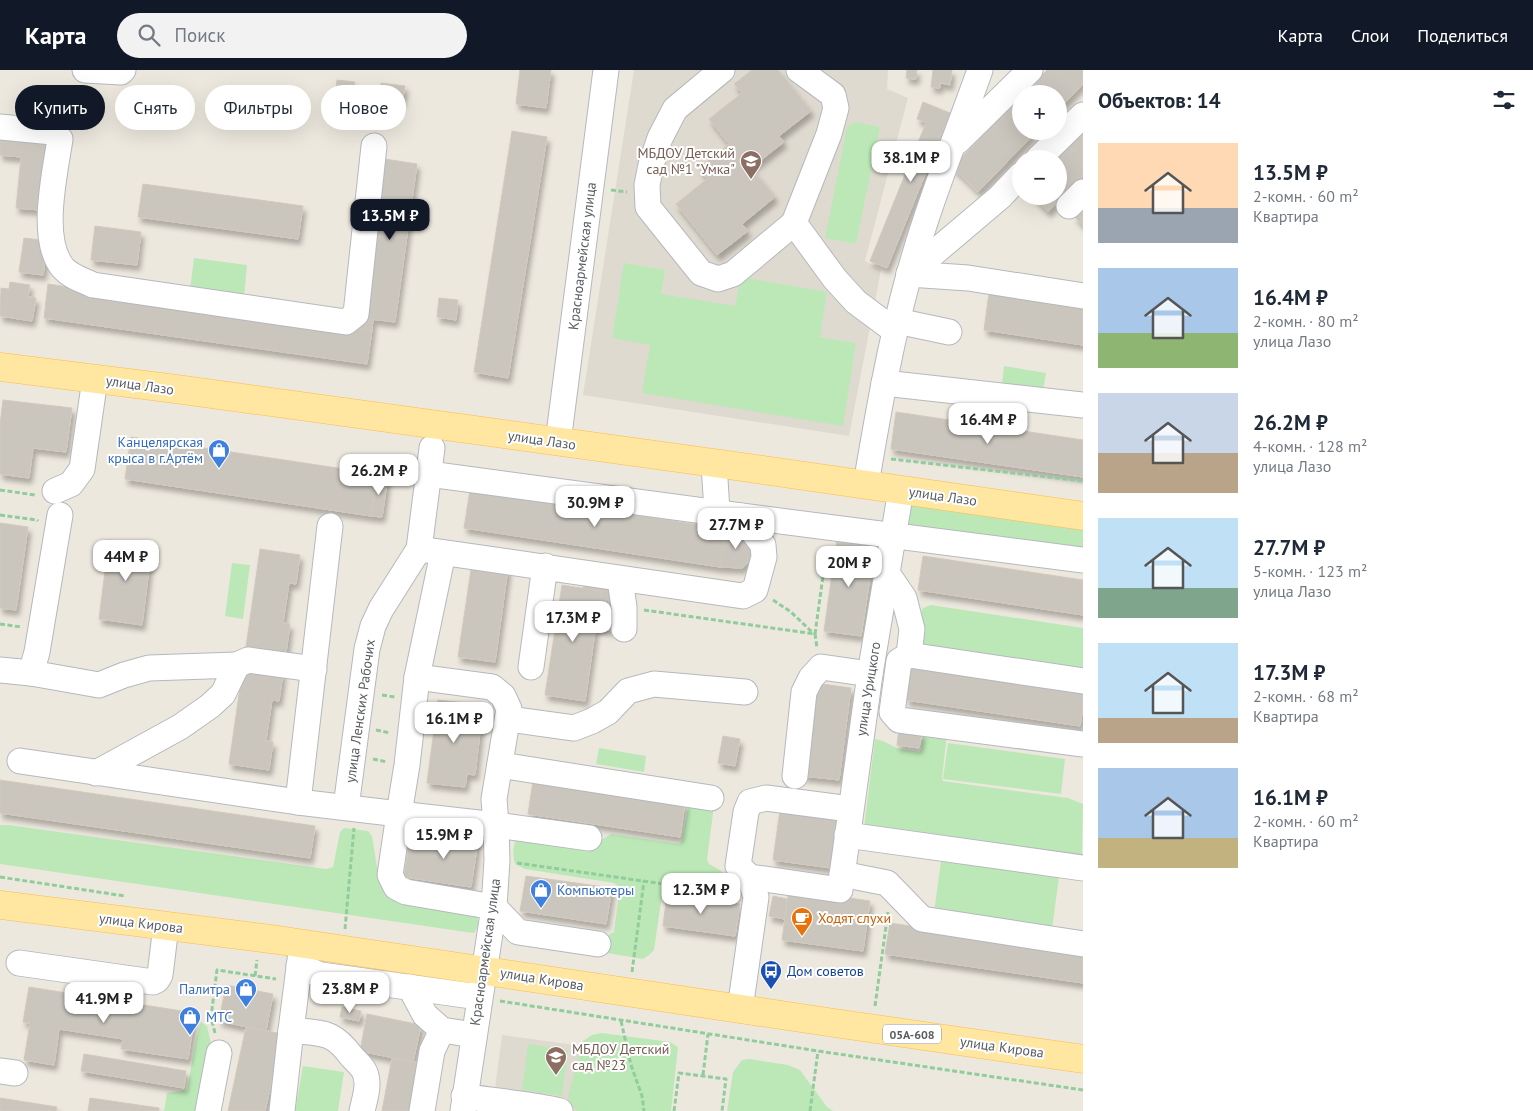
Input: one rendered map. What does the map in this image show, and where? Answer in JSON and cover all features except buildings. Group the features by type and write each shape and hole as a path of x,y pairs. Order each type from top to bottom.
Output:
{"main road":[{"name":"улица Лазо","path":"0,367 714,463 1083,516"},
{"name":"улица Кирова","path":"0,904 166,926 299,964 483,970 1083,1058"}],"street":[{"path":"85,70 121,72 123,70"},
{"name":"Красноармейская улица","path":"558,442 606,70"},
{"path":"722,70 675,109 660,138 647,185 648,207 653,214 701,272 718,279 733,274 794,223 829,134 836,108 833,95 799,70"},
{"path":"866,484 884,383 909,274 980,70"},
{"path":"954,144 1030,70"},
{"path":"1047,150 1083,115"},
{"path":"0,127 53,132 60,139 50,212 52,240 57,258 64,269 75,277 94,285 346,322 356,314 374,146"},
{"path":"909,274 1000,197 1012,184"},
{"path":"794,223 835,279 856,302 896,326 949,332"},
{"path":"909,274 968,278 1083,296"},
{"path":"55,490 71,484 82,469 95,379"},
{"path":"884,383 1083,405"},
{"name":"улица Ленских Рабочих","path":"351,808 356,727 367,649 373,626 380,609 431,551 429,474 432,448"},
{"path":"598,944 518,932 494,907 406,892 396,887 390,875 407,766 431,551 743,596 755,590 764,558 763,545 729,514 714,463"},
{"path":"429,474 1083,560"},
{"name":"улица Урицкого","path":"841,882 870,674 901,490"},
{"path":"31,673 37,652 60,515"},
{"path":"298,802 330,526"},
{"path":"531,667 545,566"},
{"path":"887,573 904,598 912,629 910,656"},
{"path":"620,579 624,618"},
{"path":"1083,681 910,656 899,661 892,712 899,720 1083,744"},
{"path":"0,670 31,673 99,685 149,668 237,664 248,660 314,669"},
{"path":"96,773 180,727 210,706 223,694 237,664"},
{"path":"794,776 804,692 811,678 821,668 870,674"},
{"path":"416,689 492,688 503,696 509,709 507,726 574,728 592,722 608,712 628,691 654,684 745,692"},
{"name":"Красноармейская улица","path":"464,1103 494,907 497,860 494,799 507,726"},
{"path":"20,761 298,802 589,838"},
{"path":"500,765 711,798"},
{"path":"740,1009 753,887 738,866 746,812 750,802 766,798 850,810"},
{"path":"847,835 1083,868"},
{"path":"753,887 841,882 887,883 922,919 1083,944"},
{"path":"19,963 153,982 160,976 166,926"},
{"path":"282,1111 299,964 321,975 479,997"},
{"path":"410,987 425,1016 442,1030 474,1035"},
{"path":"291,1030 327,1035 335,1038 345,1046 363,1069 367,1078 362,1111"},
{"path":"422,1111 432,1051 442,1030"},
{"path":"208,1111 219,1054"},
{"path":"464,1103 494,1101 538,1105 560,1111"}],"path":[{"path":"590,188 647,195"},
{"path":"871,456 1083,480"},
{"path":"0,490 34,495 55,490"},
{"path":"821,668 815,634 830,528"},
{"path":"755,590 779,603 815,634"},
{"path":"624,618 815,634"},
{"path":"361,692 416,689"},
{"path":"356,727 410,736"},
{"path":"353,755 407,766"},
{"path":"344,930 351,808"},
{"path":"497,860 644,881 753,887"},
{"path":"632,973 644,881"},
{"path":"875,1006 888,911"},
{"path":"255,976 257,960"},
{"path":"219,1054 211,1017 217,970 255,976 299,964"},
{"path":"479,997 621,1021 1083,1090"},
{"path":"621,1021 631,1065 642,1096 644,1111"},
{"path":"703,1076 708,1034"},
{"path":"810,1111 818,1051"},
{"path":"674,1111 679,1073 726,1079 722,1111"}],"shaded area":[{"name":"МБДОУ Детский сад №1 \"Умка\"","path":"634,70 888,70 887,89 908,98 865,261 881,270 849,436 583,395"},
{"name":"МБДОУ Детский сад №23","path":"502,1035 619,1051 611,1111 492,1111"}],"green space":[{"path":"855,122 880,127 856,244 825,238 847,127"},
{"path":"194,258 247,265 244,297 190,290"},
{"path":"624,263 665,270 661,294 735,306 741,277 827,292 820,337 856,343 843,426 642,393 650,345 612,338"},
{"path":"1004,366 1046,373 1043,391 1002,384"},
{"path":"916,503 1083,528 1083,553 910,528 908,522 909,514 912,506"},
{"path":"232,563 250,565 243,619 225,616"},
{"path":"931,605 1083,628 1083,668 1082,670 921,645 921,614 923,608"},
{"path":"923,731 947,734 943,781 1068,798 1083,804 1082,854 1074,857 864,828 875,739 897,748 919,752 921,750"},
{"path":"948,743 1065,759 1061,794 943,779"},
{"path":"599,748 646,756 644,772 596,764"},
{"path":"689,801 714,806 707,859 709,864 728,878 731,892 724,898 666,891 662,895 654,950 643,959 601,952 607,936 614,932 620,887 614,883 525,869 515,864 514,849 518,835 594,844 611,834 679,844 682,840"},
{"path":"0,825 326,869 333,867 340,832 344,828 368,831 372,836 379,880 388,892 475,914 478,919 478,926 474,933 466,932 0,864"},
{"path":"941,861 1059,877 1052,929 934,913"},
{"path":"201,1022 207,1026 214,1057 203,1111 164,1111 167,1093 187,1090"},
{"path":"602,1033 670,1042 678,1047 671,1111 577,1111 570,1103 568,1096 583,1041 592,1035"},
{"path":"528,1044 568,1050 562,1096 522,1090"},
{"path":"750,1059 788,1065 800,1070 827,1107 833,1111 727,1111 733,1072 742,1060"},
{"path":"303,1066 344,1072 338,1111 295,1111"}],"place":[{"name":"МБДОУ Детский сад №1 \"Умка\"","path":"751,180"},
{"name":"Канцелярская крыса в г.Артём","path":"219,469"},
{"name":"Компьютеры","path":"541,909"},
{"name":"Ходят слухи","path":"802,937"},
{"name":"Дом советов","path":"771,990"},
{"name":"Палитра","path":"246,1008"},
{"name":"МТС","path":"190,1036"},
{"name":"МБДОУ Детский сад №23","path":"556,1076"}]}
